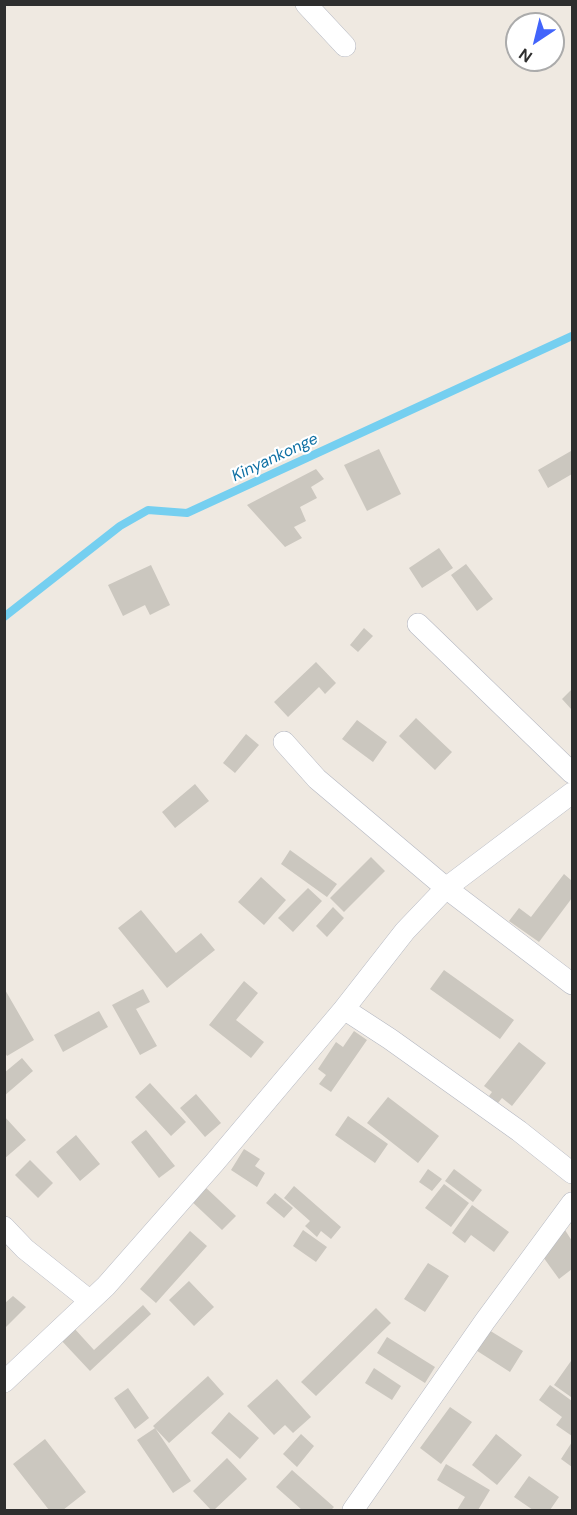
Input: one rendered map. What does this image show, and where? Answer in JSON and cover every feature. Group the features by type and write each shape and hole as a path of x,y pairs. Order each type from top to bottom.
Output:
{"street":[{"path":"306,4 345,46"},
{"path":"418,624 573,773"},
{"path":"284,742 317,779 446,888 573,984"},
{"path":"4,1382 106,1286 215,1162 344,1009 405,931 446,888 573,793"},
{"path":"344,1009 519,1131 573,1173"},
{"path":"353,1510 485,1321 573,1203"},
{"path":"4,1227 25,1249 89,1300"}],"building":[{"path":"379,449 401,494 367,511 344,465"},
{"path":"571,451 572,474 548,488 538,470"},
{"path":"316,469 324,479 311,487 317,498 300,507 306,521 294,527 302,538 285,547 247,505"},
{"path":"439,548 453,568 422,588 409,568"},
{"path":"466,564 493,599 477,611 451,575"},
{"path":"151,565 170,605 150,615 145,605 123,616 108,585"},
{"path":"364,628 373,636 358,652 350,645"},
{"path":"316,662 336,683 325,694 319,687 288,717 274,702"},
{"path":"572,689 572,710 562,699"},
{"path":"416,718 452,752 435,770 399,736"},
{"path":"357,720 387,742 373,762 342,739"},
{"path":"246,734 259,745 235,773 223,763"},
{"path":"195,784 209,801 175,828 162,812"},
{"path":"290,850 337,884 327,897 281,864"},
{"path":"371,857 385,871 344,912 330,898"},
{"path":"564,874 572,881 572,898 539,942 509,921 519,908 531,917"},
{"path":"261,877 286,900 264,925 238,902"},
{"path":"308,888 322,901 293,932 278,918"},
{"path":"333,907 344,918 327,937 316,926"},
{"path":"141,910 176,953 201,933 215,950 167,988 118,928"},
{"path":"444,970 514,1020 500,1039 430,989"},
{"path":"244,981 258,993 236,1020 264,1042 251,1058 209,1025"},
{"path":"4,988 34,1040 7,1056 4,1051"},
{"path":"143,989 150,1002 136,1009 157,1046 140,1055 112,1005"},
{"path":"99,1011 108,1027 63,1052 54,1035"},
{"path":"354,1031 367,1040 331,1092 319,1084 326,1075 318,1069 336,1042 343,1047"},
{"path":"519,1042 546,1063 512,1106 502,1098 498,1103 489,1096 492,1092 484,1086"},
{"path":"22,1058 33,1071 4,1096 4,1073"},
{"path":"150,1083 186,1122 171,1136 135,1097"},
{"path":"196,1094 221,1123 205,1137 180,1108"},
{"path":"388,1097 439,1136 418,1163 367,1123"},
{"path":"4,1116 26,1140 4,1159 6,1139"},
{"path":"348,1116 388,1144 375,1163 335,1135"},
{"path":"146,1130 175,1166 159,1178 131,1142"},
{"path":"76,1135 100,1164 80,1181 56,1152"},
{"path":"244,1149 260,1159 255,1166 265,1173 257,1187 231,1170"},
{"path":"30,1160 53,1183 38,1198 15,1175"},
{"path":"428,1169 442,1179 432,1191 419,1182"},
{"path":"454,1169 482,1190 473,1202 445,1181"},
{"path":"202,1184 236,1216 222,1230 188,1198"},
{"path":"444,1184 469,1203 451,1227 425,1208"},
{"path":"294,1186 341,1227 331,1239 321,1231 317,1237 305,1226 310,1221 284,1198"},
{"path":"275,1193 293,1208 284,1218 266,1203"},
{"path":"472,1205 509,1232 494,1252 471,1235 465,1243 452,1233"},
{"path":"303,1230 327,1247 316,1262 293,1246"},
{"path":"565,1230 572,1241 572,1269 559,1279 538,1250"},
{"path":"190,1231 207,1246 156,1303 140,1289"},
{"path":"428,1263 449,1276 425,1312 404,1299"},
{"path":"189,1281 214,1307 194,1326 169,1300"},
{"path":"13,1296 26,1307 5,1328 5,1303"},
{"path":"143,1305 151,1314 90,1371 60,1339 73,1327 94,1350"},
{"path":"376,1308 391,1323 316,1396 301,1382"},
{"path":"484,1327 523,1351 510,1372 471,1347"},
{"path":"387,1337 435,1367 425,1383 377,1353"},
{"path":"571,1361 572,1394 571,1397 554,1385"},
{"path":"374,1368 401,1386 392,1400 365,1383"},
{"path":"208,1376 224,1394 169,1443 153,1426"},
{"path":"277,1379 311,1417 293,1433 285,1425 274,1435 247,1406"},
{"path":"550,1385 572,1401 572,1436 556,1425 562,1417 539,1400"},
{"path":"128,1388 149,1418 135,1429 114,1398"},
{"path":"450,1407 472,1422 441,1464 420,1448"},
{"path":"229,1412 259,1438 240,1459 211,1433"},
{"path":"155,1428 191,1481 173,1493 137,1440"},
{"path":"301,1434 314,1446 297,1467 283,1454"},
{"path":"496,1434 522,1455 497,1485 472,1465"},
{"path":"45,1439 86,1492 63,1510 49,1510 13,1464"},
{"path":"572,1442 572,1467 561,1459"},
{"path":"227,1458 247,1479 214,1510 211,1510 193,1491"},
{"path":"446,1464 490,1490 478,1510 457,1510 465,1497 437,1480"},
{"path":"292,1470 334,1507 331,1510 302,1510 276,1487"},
{"path":"529,1476 559,1497 550,1510 533,1510 514,1497"}],"waterway":[{"name":"Kinyankonge","path":"4,617 120,526 148,510 187,513 572,336"}]}
